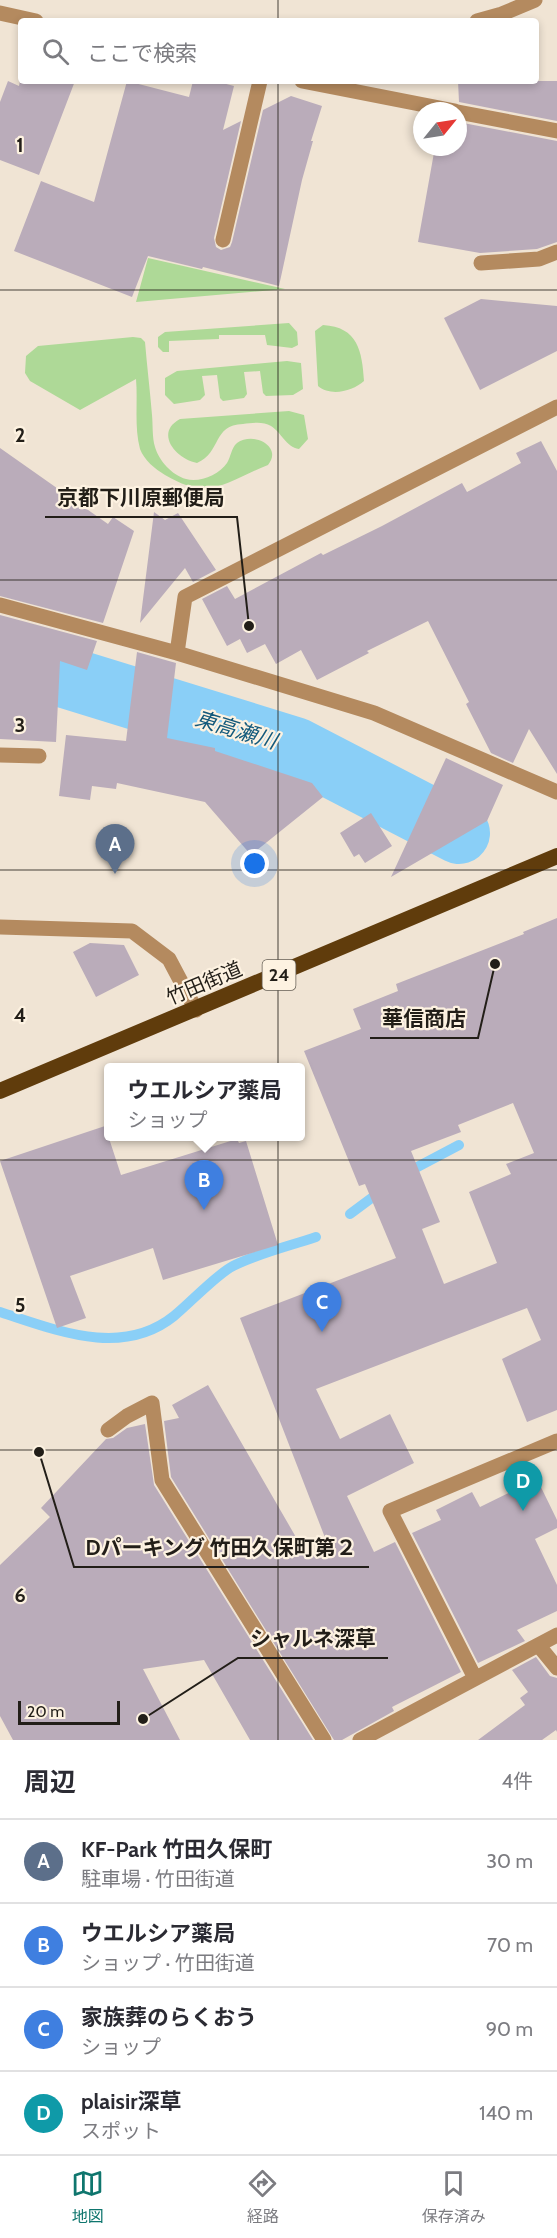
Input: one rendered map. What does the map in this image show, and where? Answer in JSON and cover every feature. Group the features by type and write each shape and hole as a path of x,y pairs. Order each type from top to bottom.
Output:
{"highway":[{"name":"竹田街道","path":"0,1091 557,856"}],"street":[{"path":"488,18 535,0"},
{"path":"0,13 22,18"},
{"path":"223,240 259,84"},
{"path":"317,84 413,103"},
{"path":"467,113 557,131"},
{"path":"481,262 539,259 557,252"},
{"path":"177,653 185,597 557,407"},
{"path":"0,605 177,653 374,713 557,792"},
{"path":"0,755 39,756"},
{"path":"0,927 132,931 170,959 196,1010"},
{"path":"108,1430 127,1416 152,1403 162,1480 324,1740"},
{"path":"475,1678 390,1511 557,1441"},
{"path":"360,1740 557,1635"},
{"path":"539,1646 557,1668"}],"green space":[{"path":"148,258 285,289 136,302"},
{"path":"289,323 297,332 298,345 292,348 267,345 265,335 219,335 219,339 169,341 169,352 163,352 158,347 158,337 165,332"},
{"path":"323,325 344,330 356,342 362,360 364,381 354,388 335,392 318,386 315,331"},
{"path":"141,338 145,342 154,443 167,467 186,479 197,480 208,477 223,467 237,443 250,439 259,440 270,448 272,457 268,465 218,486 206,488 181,483 154,467 140,449 137,432 136,379 80,410 30,381 25,373 26,356 38,346"},
{"path":"287,361 301,363 303,389 293,395 266,396 263,393 260,371 244,372 247,394 244,398 223,401 220,398 217,375 202,376 205,395 200,400 174,404 165,395 165,378 177,371"},
{"path":"289,411 304,415 308,439 299,449 294,448 271,426 261,423 250,423 226,429 205,458 197,463 189,461 176,451 168,438 172,425 180,419"}],"building":[{"path":"8,81 19,86 19,84 74,84 39,175 0,160 0,102"},
{"path":"539,81 557,81 557,121 459,102 458,84 539,84"},
{"path":"126,84 139,84 189,97 192,84 234,86 223,130 241,121 214,238 216,247 221,250 230,247 232,242 263,110 291,96 322,106 311,141 313,141 302,180 279,286 148,256 132,297 14,251 41,181 94,202"},
{"path":"467,124 557,141 557,242 537,249 480,253 418,242 433,156 467,156"},
{"path":"481,299 557,306 557,351 480,390 444,318"},
{"path":"541,441 557,471 557,774 529,729 513,763 491,753 466,704 469,702 428,621 367,651 369,653 317,680 301,650 276,664 265,644 247,653 240,639 227,646 202,599 227,586 235,599 321,553 323,555 382,526 462,483 467,492 521,463 516,453"},
{"path":"0,448 108,524 113,517 134,531 103,623 0,596"},
{"path":"154,512 165,520 178,513 216,570 193,582 185,568 140,623"},
{"path":"0,615 97,641 87,670 60,661 56,742 0,739"},
{"path":"137,652 176,663 167,738 215,748 215,751 312,783 323,797 251,855 205,802 117,783 116,789 92,786 90,800 59,796 66,735 126,741"},
{"path":"446,758 503,785 487,821 391,877"},
{"path":"371,813 392,846 365,863 359,854 354,857 340,833"},
{"path":"557,918 557,1410 527,1422 502,1359 541,1340 527,1308 316,1389 340,1439 390,1414 414,1463 347,1496 374,1552 395,1542 461,1672 392,1707 394,1711 342,1740 334,1740 171,1477 164,1421 179,1418 172,1405 208,1385 308,1558 329,1548 240,1318 396,1258 365,1184 359,1186 304,1051 361,1029 353,1009 398,991 396,984 524,934 523,932","holes":["513,1103 534,1153 506,1164 511,1174 469,1192 497,1263 444,1284 422,1229 440,1222 411,1151 461,1132 458,1125"]},
{"path":"90,943 124,945 139,975 96,997 73,952"},
{"path":"104,1126 104,1141 110,1141 121,1175 231,1141 239,1143 246,1141 278,1245 163,1280 153,1248 70,1276 86,1318 57,1328 0,1161"},
{"path":"145,1424 154,1485 313,1740 250,1740 204,1660 143,1669 180,1740 13,1740 0,1716 0,1565 50,1517 41,1508 106,1439 113,1438 127,1428"},
{"path":"537,1479 557,1520 557,1528 535,1539 557,1585 557,1611 517,1630 525,1641 478,1663 412,1533 441,1520 436,1510 472,1492 480,1507"},
{"path":"536,1657 550,1676 557,1678 557,1732 556,1730 542,1740 478,1740 525,1705 520,1698 528,1692 512,1670"}],"waterway":[{"name":"東高瀬川","path":"0,657 295,748 459,833"},
{"path":"406,1173 459,1145"},
{"path":"350,1214 381,1191"},
{"path":"0,1312 44,1326 88,1336 111,1338 133,1336 154,1329 174,1316 233,1266 264,1253 316,1237"}],"place":[{"name":"京都下川原郵便局","path":"249,626"},
{"name":"KF-Park 竹田久保町","path":"115,874"},
{"name":"華信商店","path":"495,964"},
{"name":"ウエルシア薬局","path":"204,1210"},
{"name":"家族葬のらくおう","path":"322,1332"},
{"name":"Dパーキング 竹田久保町第２","path":"39,1452"},
{"name":"plaisir深草","path":"523,1511"},
{"name":"シャルネ深草","path":"143,1719"}]}
